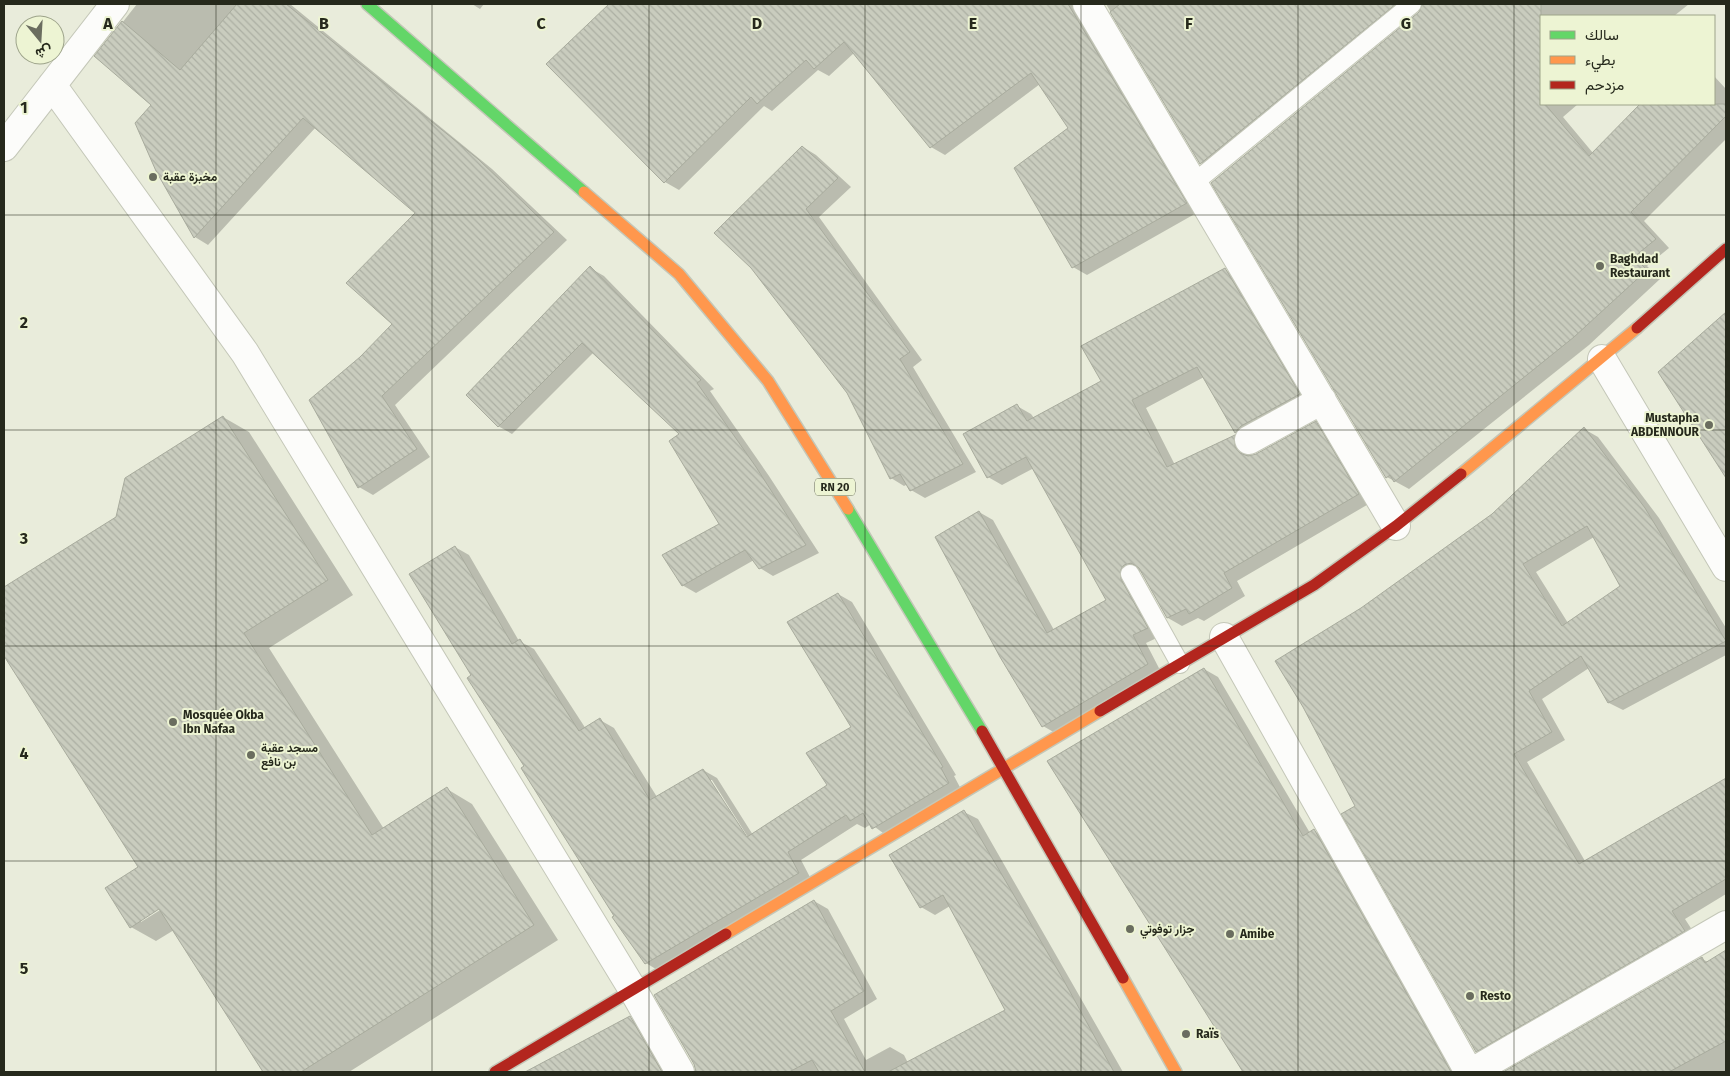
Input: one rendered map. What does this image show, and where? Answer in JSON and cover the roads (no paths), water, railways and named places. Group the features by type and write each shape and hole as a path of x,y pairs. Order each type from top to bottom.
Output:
{"street":[{"path":"4,147 115,4"},
{"name":"RN 20","path":"367,4 679,274 768,381 862,532 1004,768 1176,1072"},
{"path":"1093,6 1396,526"},
{"path":"52,86 245,354 633,990 680,1072"},
{"path":"495,1072 1314,585 1396,526 1602,359 1726,249"},
{"path":"1602,359 1726,567"},
{"path":"1249,440 1322,400"},
{"path":"1224,637 1470,1072 1726,925"}],"lane":[{"path":"1195,182 1412,4"},
{"path":"1130,574 1180,664"}],"place":[{"name":"مخبزة عقبة","path":"153,177"},
{"name":"Baghdad Restaurant","path":"1600,266"},
{"name":"Mustapha ABDENNOUR","path":"1709,425"},
{"name":"Mosquée Okba Ibn Nafaa","path":"173,722"},
{"name":"مسجد عقبة بن نافع","path":"251,755"},
{"name":"جزار توفوتي","path":"1130,929"},
{"name":"Amibe","path":"1230,934"},
{"name":"Resto","path":"1470,996"},
{"name":"Raïs","path":"1186,1034"}]}
